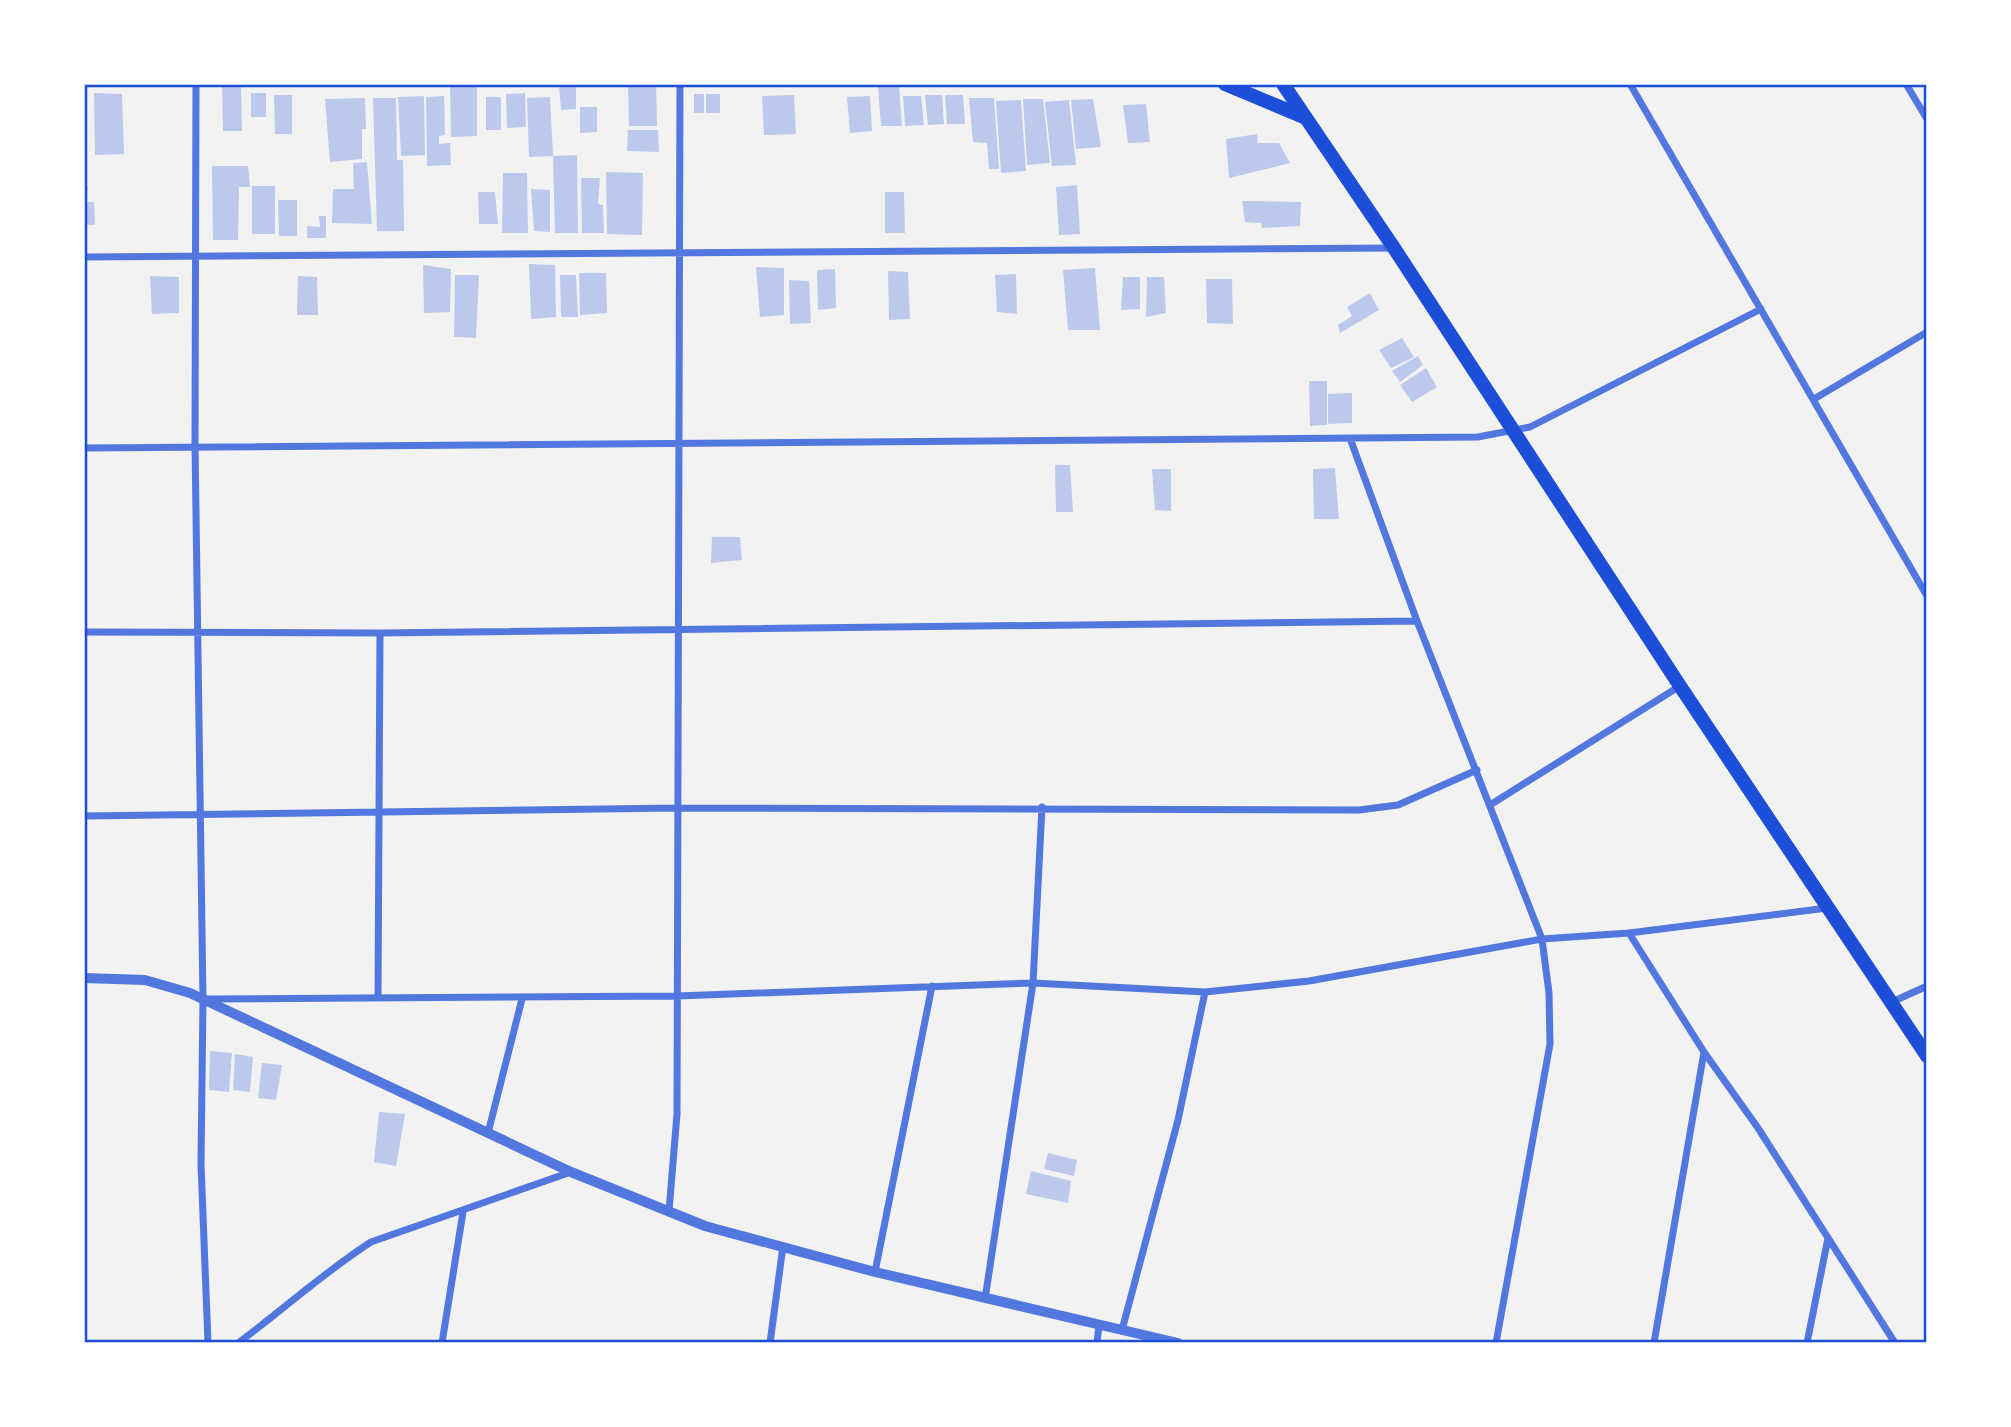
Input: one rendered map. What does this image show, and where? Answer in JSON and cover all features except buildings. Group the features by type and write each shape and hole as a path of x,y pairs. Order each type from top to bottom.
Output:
{"main road":[{"path":"1225,84 1306,118"},
{"path":"1283,84 1927,1056"}],"street":[{"path":"196,84 194,258 203,999 201,1164 208,1343"},
{"path":"669,1211 677,1114 680,84"},
{"path":"1630,84 1927,596"},
{"path":"1906,84 1927,120"},
{"path":"84,257 1394,248"},
{"path":"84,447 195,444 1351,441 1478,437 1516,432 1761,309"},
{"path":"1814,399 1927,332"},
{"path":"1351,441 1417,621 1542,939 1551,1022 1550,1044 1496,1343"},
{"path":"84,632 380,633 1417,621"},
{"path":"378,998 380,633"},
{"path":"1490,805 1680,686"},
{"path":"84,816 676,808 1380,809 1419,797 1477,770"},
{"path":"985,1298 1033,983 1042,807"},
{"path":"203,999 522,999 1033,983 1205,992 1309,981 1542,939 1629,933 1828,908"},
{"path":"1629,933 1895,1343"},
{"path":"84,978 164,983 571,1172 705,1226 875,1272 1178,1343"},
{"path":"875,1272 932,986"},
{"path":"1892,1002 1927,986"},
{"path":"1122,1330 1178,1119 1205,992"},
{"path":"488,1133 522,999"},
{"path":"1654,1343 1704,1052"},
{"path":"238,1343 289,1306 342,1261 372,1242 571,1172"},
{"path":"442,1343 463,1212"},
{"path":"1807,1343 1828,1238"},
{"path":"770,1343 783,1246"},
{"path":"1097,1343 1099,1325"}]}
